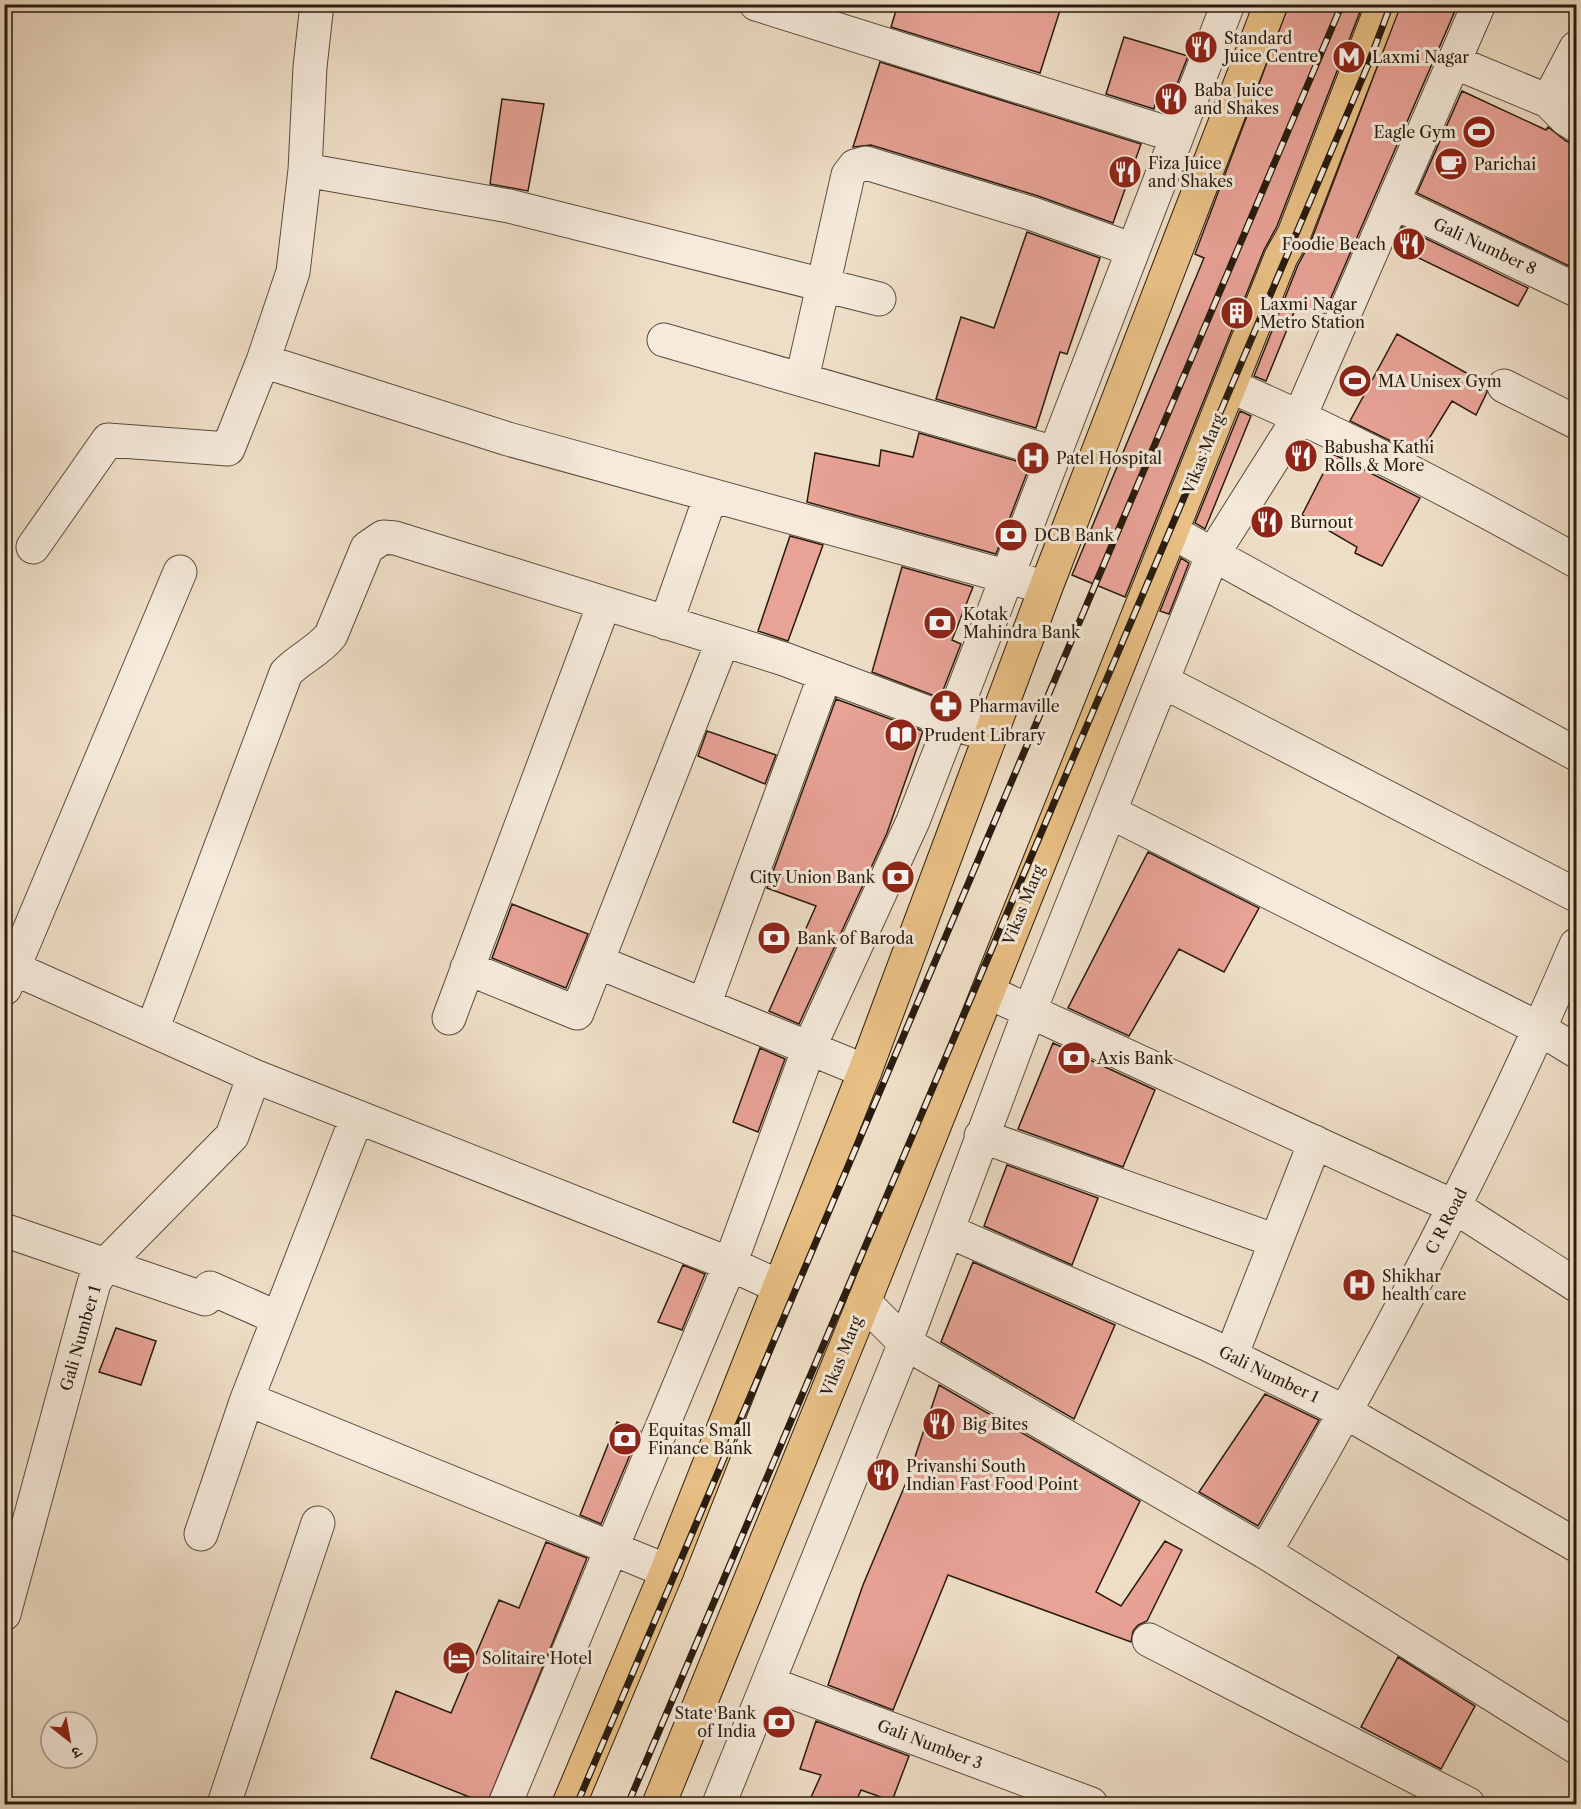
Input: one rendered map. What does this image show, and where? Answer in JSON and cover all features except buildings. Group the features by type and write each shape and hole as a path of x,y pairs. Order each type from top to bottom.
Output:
{"main road":[{"path":"569,1804 667,1571 865,1071 1046,587 1271,4"},
{"name":"Vikas Marg","path":"658,1804 864,1302 1281,257 1294,234 1383,4"}],"street":[{"path":"33,547 108,440 228,449 263,361 293,272 305,170 310,67 317,4"},
{"path":"756,4 1177,136"},
{"path":"505,1804 730,1263 809,1048 913,820 1228,4"},
{"path":"719,1804 905,1343 1030,1010 1214,554 1300,416 1479,4"},
{"path":"1548,101 1576,48"},
{"path":"1454,62 1548,101 1566,119 1576,125"},
{"path":"802,379 848,175 855,166 866,163 1033,214 1133,250"},
{"path":"305,170 509,206 879,299"},
{"name":"Gali Number 8","path":"1393,202 1576,290"},
{"path":"664,340 1055,453"},
{"path":"263,361 508,439 1046,587"},
{"path":"1230,386 1300,416 1418,475 1576,561"},
{"path":"1504,386 1576,422"},
{"path":"666,623 711,495"},
{"path":"1172,532 1576,754"},
{"path":"152,1030 286,674 296,662 323,646 331,635 361,559 374,541 383,537 395,538 784,659 990,736"},
{"path":"180,572 7,974 152,1030 254,1076 730,1263 780,1287"},
{"path":"449,1018 604,604"},
{"path":"467,968 577,1013 723,640"},
{"path":"704,1005 825,675"},
{"path":"1162,681 1576,895"},
{"path":"1110,812 1540,1029 1576,1052"},
{"name":"C R Road","path":"1265,1552 1347,1413 1455,1207 1540,1029 1576,945"},
{"path":"598,962 865,1071"},
{"path":"988,992 1455,1207 1576,1285"},
{"name":"Gali Number 1","path":"4,1614 94,1283 106,1264 232,1136 254,1076"},
{"path":"201,1534 247,1399 357,1117"},
{"path":"981,1136 1276,1241"},
{"path":"1231,1356 1315,1142"},
{"path":"4,1230 205,1299 210,1288 278,1318"},
{"name":"Gali Number 1","path":"948,1232 1231,1356 1347,1413 1576,1545"},
{"path":"864,1302 905,1343 1265,1552 1576,1747"},
{"path":"247,1399 667,1571"},
{"path":"224,1804 318,1523"},
{"path":"1149,1640 1468,1804"},
{"name":"Gali Number 3","path":"768,1683 1091,1804"}],"railway":[{"path":"577,1804 1342,4"},
{"path":"628,1804 1368,65 1391,4"}],"place":[{"name":"Standard Juice Centre","path":"1201,47"},
{"name":"Laxmi Nagar","path":"1349,57"},
{"name":"Baba Juice and Shakes","path":"1171,99"},
{"name":"Eagle Gym","path":"1479,132"},
{"name":"Parichai","path":"1451,164"},
{"name":"Fiza Juice and Shakes","path":"1125,172"},
{"name":"Foodie Beach","path":"1409,244"},
{"name":"Laxmi Nagar Metro Station","path":"1237,313"},
{"name":"MA Unisex Gym","path":"1355,381"},
{"name":"Babusha Kathi Rolls & More","path":"1301,456"},
{"name":"Patel Hospital","path":"1033,458"},
{"name":"Burnout","path":"1267,522"},
{"name":"DCB Bank","path":"1011,535"},
{"name":"Kotak Mahindra Bank","path":"940,623"},
{"name":"Pharmaville","path":"946,706"},
{"name":"Prudent Library","path":"901,735"},
{"name":"City Union Bank","path":"898,877"},
{"name":"Bank of Baroda","path":"774,938"},
{"name":"Axis Bank","path":"1074,1058"},
{"name":"Shikhar health care","path":"1359,1285"},
{"name":"Big Bites","path":"939,1424"},
{"name":"Equitas Small Finance Bank","path":"625,1439"},
{"name":"Priyanshi South Indian Fast Food Point","path":"883,1475"},
{"name":"Solitaire Hotel","path":"459,1658"},
{"name":"State Bank of India","path":"779,1722"}]}
